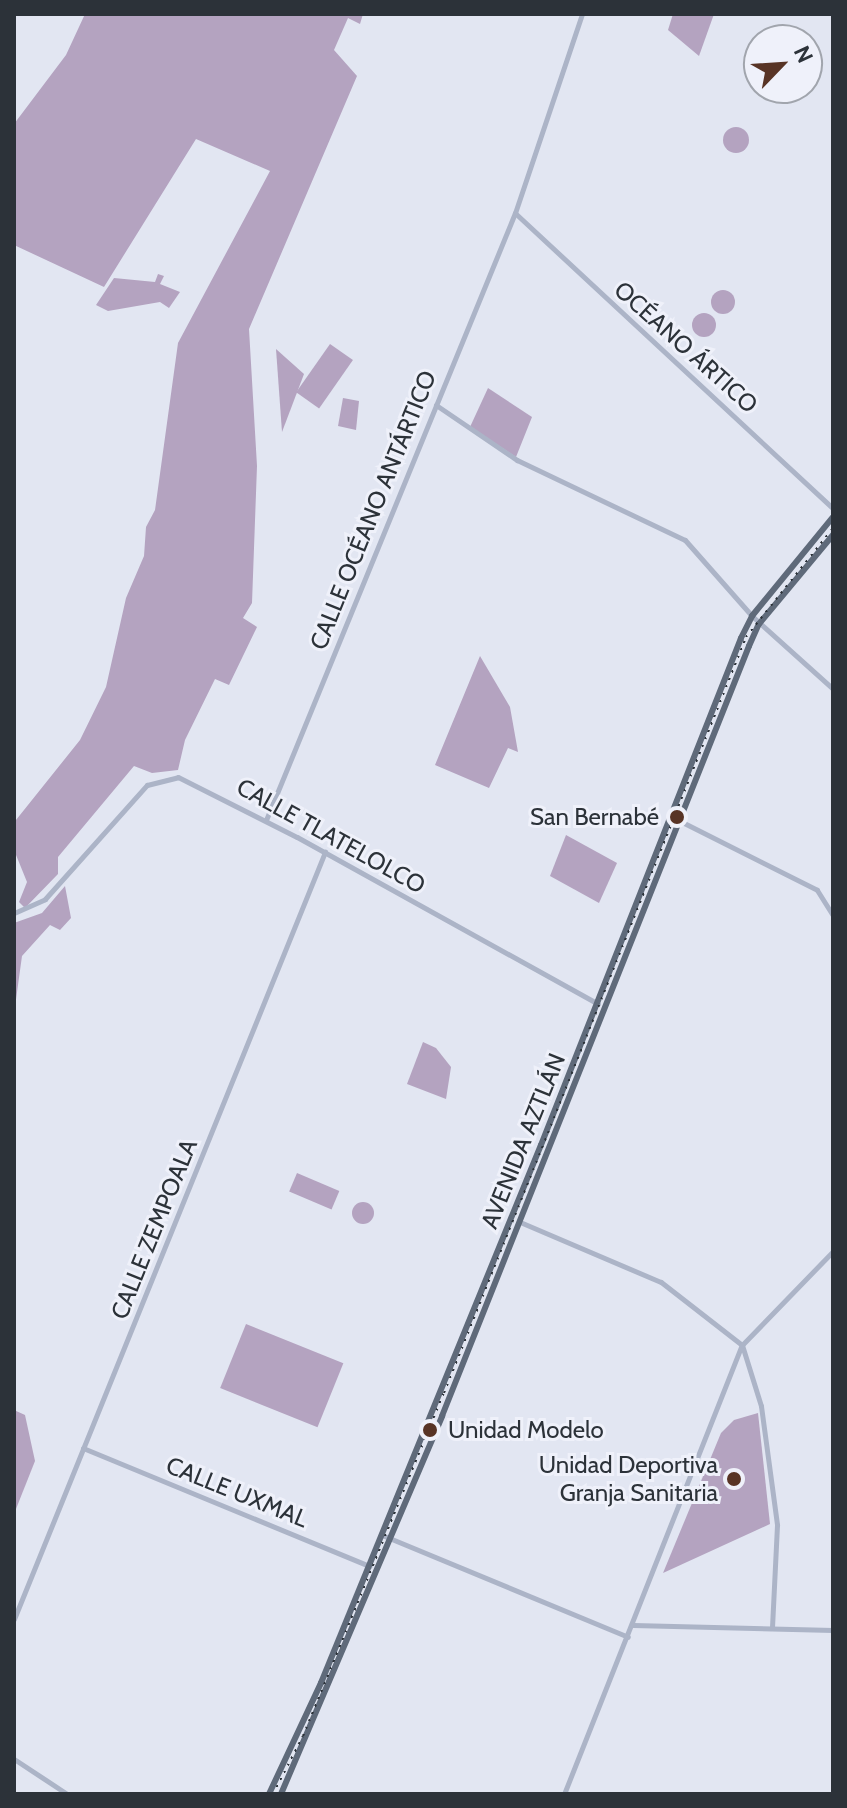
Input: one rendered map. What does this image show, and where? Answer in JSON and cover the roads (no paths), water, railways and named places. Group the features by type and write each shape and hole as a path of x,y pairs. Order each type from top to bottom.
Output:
{"main road":[{"name":"AVENIDA AZTLÁN","path":"269,1794 382,1535 598,1005 752,616 833,517"},
{"name":"AVENIDA AZTLÁN","path":"281,1794 378,1569 520,1222 759,624 833,535"}],"street":[{"name":"CALLE OCÉANO ANTÁRTICO","path":"266,820 515,213 582,14"},
{"name":"OCÉANO ÁRTICO","path":"515,213 833,508"},
{"path":"436,405 517,460 685,540 759,624 833,689"},
{"name":"CALLE TLATELOLCO","path":"14,913 39,903 147,785 162,777 194,782 607,1008"},
{"path":"682,822 817,890 833,916"},
{"name":"CALLE ZEMPOALA","path":"14,1619 325,852"},
{"path":"520,1222 661,1282 742,1345 761,1406 777,1525 772,1628"},
{"path":"564,1794 714,1425 742,1345 833,1251"},
{"name":"CALLE UXMAL","path":"83,1448 378,1569"},
{"path":"382,1535 628,1637"},
{"path":"633,1625 833,1630"},
{"path":"14,1759 67,1794"}],"railway":[{"path":"273,1794 303,1736 444,1393 746,637 833,528"}],"place":[{"name":"San Bernabé","path":"677,817"},
{"name":"Unidad Modelo","path":"430,1430"},
{"name":"Unidad Deportiva Granja Sanitaria","path":"734,1479"}]}
